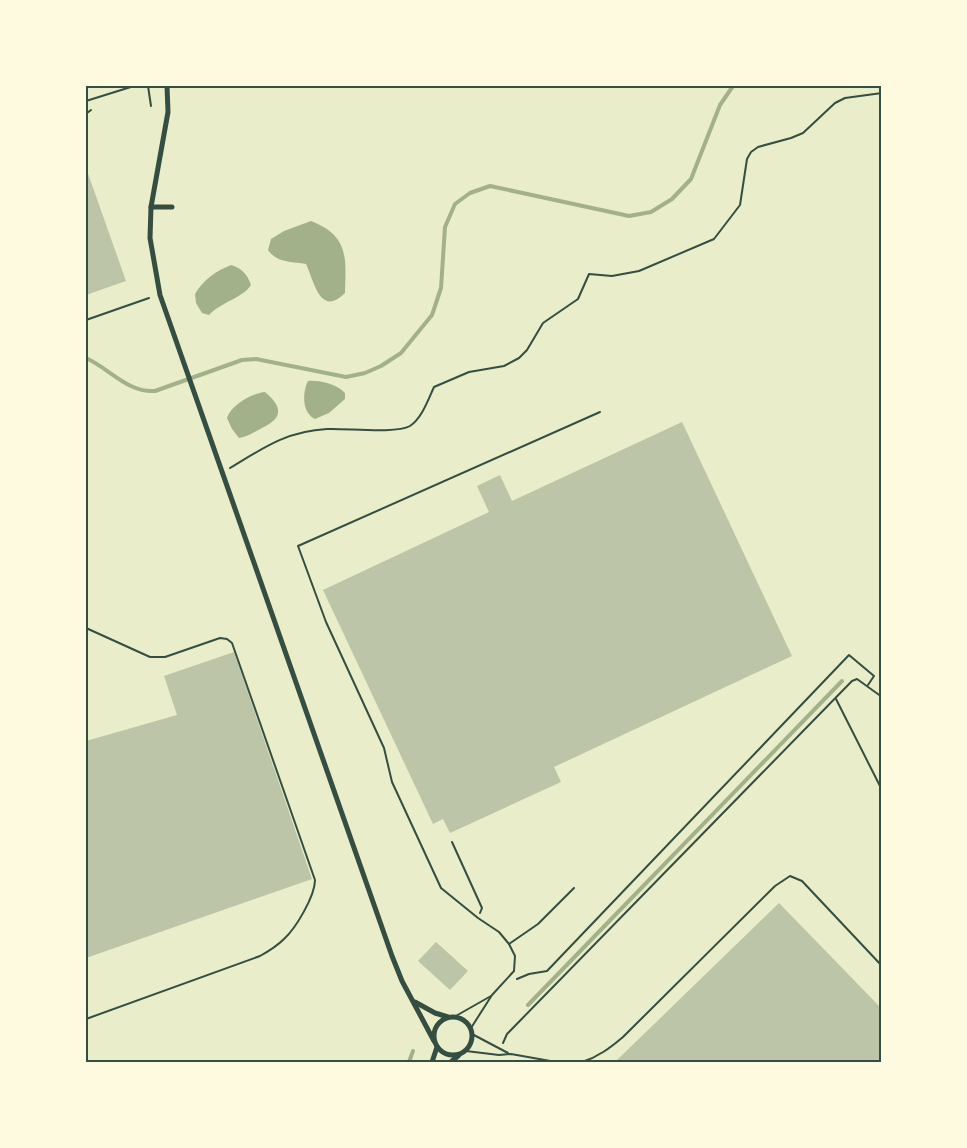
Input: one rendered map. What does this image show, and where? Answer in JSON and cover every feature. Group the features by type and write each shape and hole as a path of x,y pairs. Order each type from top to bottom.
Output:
{"street":[{"path":"167,86 168,112 151,207 150,238 156,280 179,353 392,956 402,981 435,1044 447,1055 463,1053"},
{"path":"151,207 172,207"},
{"path":"414,1001 435,1013 464,1020 472,1031 472,1040 463,1053 451,1062"},
{"path":"432,1062 434,1034 438,1023 452,1017"}],"lane":[{"path":"86,101 134,86"},
{"path":"556,1062 511,1054 472,1031 492,995 514,971 515,956 499,932 441,888 392,782 384,748 326,622 298,546 600,412"},
{"path":"86,628 150,657 165,657 220,638 232,643 315,880 315,889 311,898 286,938 267,952 86,1019"},
{"path":"582,1062 602,1054 623,1037 775,886 790,876 802,881 882,966"},
{"path":"509,944 538,924 574,888"},
{"path":"452,1017 492,995"},
{"path":"463,1053 511,1054"}],"path":[{"path":"148,86 151,106"},
{"path":"228,469 273,441 306,432 327,429 397,429 409,426 419,417 434,387 469,372 504,366 519,358 527,350 543,323 578,299 589,274 612,276 639,271 714,239 740,205 747,159 758,147 803,133 836,103 845,98 882,93"},
{"path":"87,113 91,110"},
{"path":"86,320 149,298"},
{"path":"513,980 547,971 849,655 874,676 868,686"},
{"path":"500,1049 507,1034 855,679 882,697"},
{"path":"836,697 882,790"},
{"path":"452,842 482,908 478,918"}],"shaded area":[{"path":"311,221 332,234 343,249 345,293 336,300 329,301 319,294 306,264 281,260 268,250 271,239 284,231"},
{"path":"231,265 244,272 251,285 243,293 209,315 202,313 196,303 195,294 210,276"},
{"path":"308,381 333,385 345,393 345,399 329,413 315,419 305,408 305,391"},
{"path":"265,392 277,407 277,416 269,424 239,438 227,418 229,413 243,400"}],"building":[{"path":"86,168 126,281 86,295"},
{"path":"682,422 792,656 554,767 561,782 450,833 443,819 433,824 323,590 489,512 477,486 500,475 512,501"},
{"path":"234,652 312,879 86,958 86,741 177,715 164,676"},
{"path":"779,903 882,1009 882,1062 615,1062"},
{"path":"436,942 468,971 450,990 418,961"}],"waterway":[{"path":"86,358 128,384 145,391 155,391 242,360 256,359 346,377 365,373 401,353 432,315 441,288 445,227 455,204 470,193 490,186 629,216 651,212 672,199 691,179 720,105 733,86"},
{"path":"528,1005 842,681"},
{"path":"409,1062 413,1051"}]}
